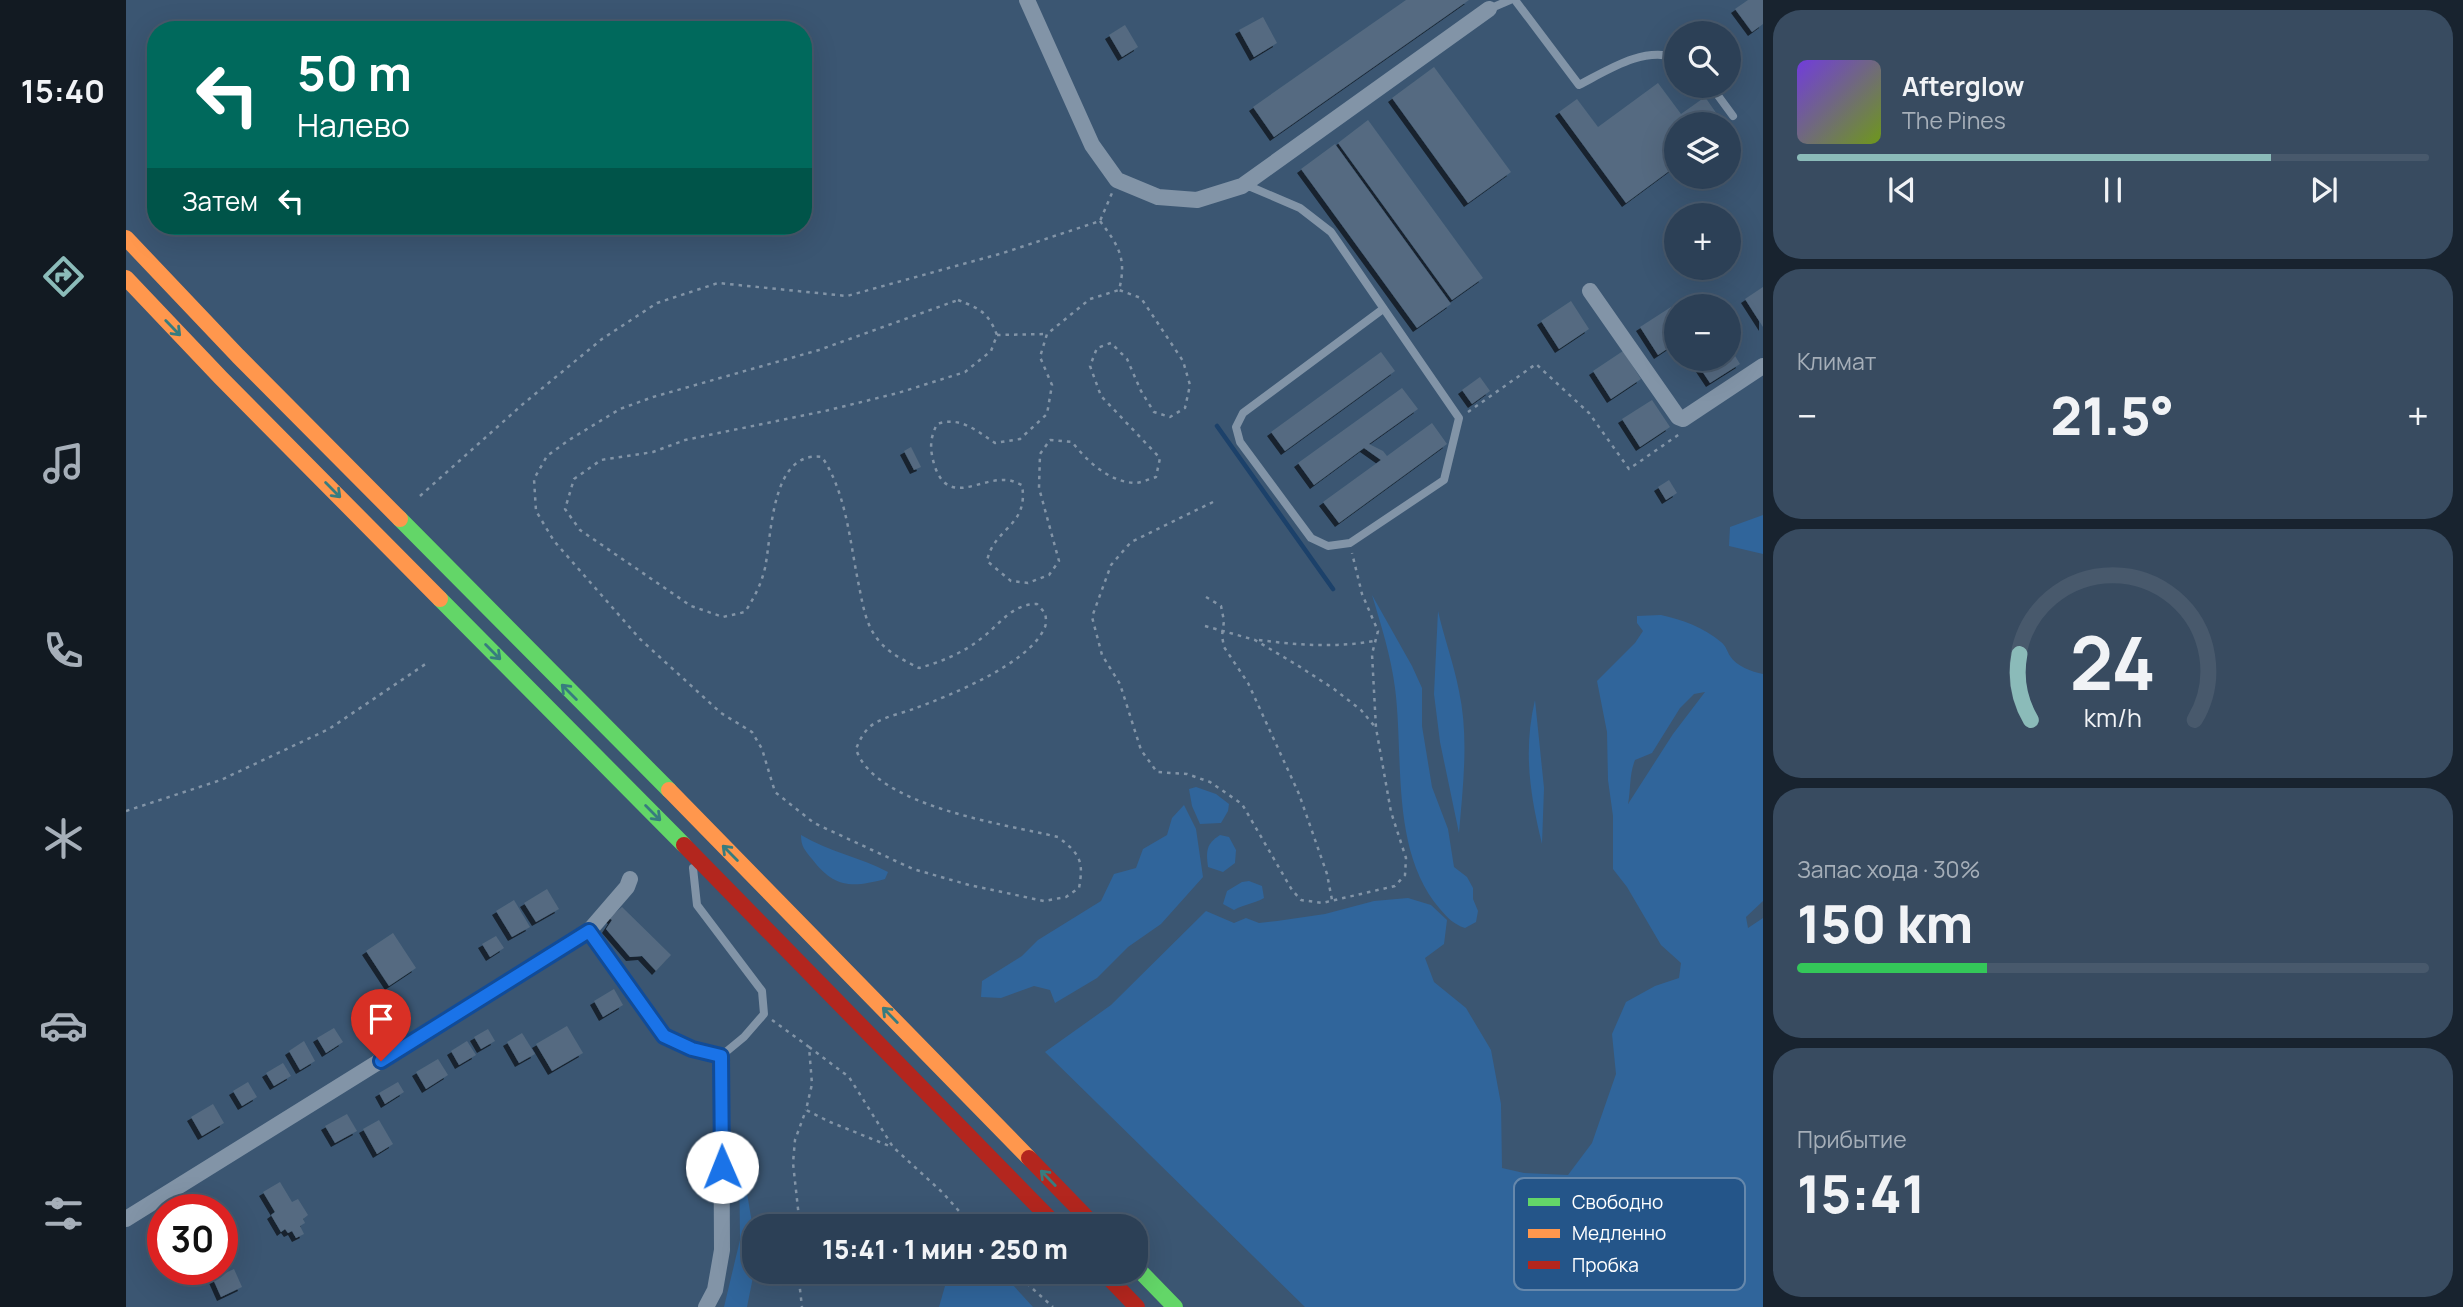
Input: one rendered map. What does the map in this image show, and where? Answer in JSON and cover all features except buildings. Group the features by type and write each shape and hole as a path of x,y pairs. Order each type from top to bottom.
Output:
{"highway":[{"path":"126,238 238,356 823,945 1083,1214"},
{"path":"126,278 221,378 1045,1214"},
{"path":"1148,1280 1175,1307"},
{"path":"1114,1284 1137,1307"}],"street":[{"path":"1027,0 1092,145 1117,180 1158,197 1197,200 1242,186 1489,9"},
{"path":"1590,291 1678,417 1683,419 1763,366"},
{"path":"126,1219 589,931 627,887 630,879"},
{"path":"706,1307 715,1290 722,1250 721,1056"}],"lane":[{"path":"1489,9 1510,0"},
{"path":"1515,0 1579,85 1625,62 1664,53"},
{"path":"1242,186 1251,187 1300,208 1331,232 1459,418 1444,480 1350,543 1328,546 1311,538 1241,442 1236,427 1243,413 1383,309"},
{"path":"589,931 664,1036 692,1049 721,1056 744,1037 764,1014 762,992 697,905 691,852"}],"path":[{"path":"420,496 523,404 602,339 657,303 718,283 847,296 1003,253 1100,221 1117,180"},
{"path":"1100,221 1118,245 1124,271 1119,290"},
{"path":"1119,290 1141,298 1183,361 1190,385 1185,408 1170,417 1154,412 1127,359 1111,343 1097,348 1090,366 1101,396 1160,458 1156,477 1135,483 1108,475 1086,460 1072,442 1049,440 1040,454 1039,488 1059,561 1049,575 1028,583 1011,581 987,561 990,547 1017,520 1025,500 1022,485 1007,480 983,482 960,489 950,486 939,478 930,453 931,436 937,424 949,420 974,429 995,443 1020,439 1047,414 1052,384 1040,357 1048,334 1090,299 1119,290"},
{"path":"958,300 979,308 990,319 997,335 991,351 981,361 965,372 938,381 825,411 685,440 653,452 601,460 574,479 565,509 580,530 691,606 723,617 745,612 757,594 764,571 780,483 794,464 809,455 822,457 831,470 839,491 865,618 878,641 896,656 919,668 941,662 982,638 1015,609 1024,604 1037,604 1045,613 1046,627 1036,641 1018,656 980,681 874,723 862,735 856,749 860,762 872,776 916,801 1058,837 1074,849 1083,867 1079,888 1066,897 1044,901 969,885 913,869 814,823 793,808 775,792 762,750 751,732 721,713 640,639 554,541 536,511 534,479 547,456 620,409 653,397 819,350 958,300"},
{"path":"997,335 1048,334"},
{"path":"1459,418 1536,364 1589,413 1629,469 1685,430"},
{"path":"1213,502 1131,541 1111,565 1092,617 1101,655 1119,684 1141,750 1157,772 1187,774 1210,782 1242,804 1292,890 1301,900 1322,903 1395,886 1405,875 1406,858 1391,813 1376,728 1373,654 1378,632 1362,594 1350,543"},
{"path":"1206,597 1221,606 1224,647 1248,683 1299,794 1327,874 1332,901"},
{"path":"1205,626 1255,640 1354,645 1376,640"},
{"path":"1255,640 1334,689 1361,710 1376,728"},
{"path":"126,811 221,780 329,729 427,663"},
{"path":"764,1014 849,1077 893,1147 962,1214"},
{"path":"799,1214 793,1163 795,1140 807,1110 812,1084 809,1047"},
{"path":"807,1110 893,1147"},
{"path":"799,1284 802,1307"},
{"path":"1027,1284 1053,1307"}],"shaded area":[{"path":"1763,515 1763,554 1729,546 1730,527"},
{"path":"1372,595 1422,688 1422,726 1432,787 1448,829 1454,867 1467,877 1473,888 1473,899 1478,911 1476,922 1465,928 1454,923 1440,909 1424,886 1413,860 1402,803 1393,676"},
{"path":"1438,611 1457,681 1464,726 1459,833 1440,742 1434,694"},
{"path":"1661,615 1692,625 1721,642 1736,663 1763,674 1763,901 1746,917 1748,928 1763,918 1763,1307 1305,1307 1045,1052 1111,1005 1206,911 1234,923 1246,918 1259,923 1325,914 1374,901 1408,898 1431,905 1447,920 1444,944 1425,958 1434,982 1466,1008 1491,1050 1501,1104 1502,1168 1524,1173 1568,1175 1592,1143 1616,1074 1612,1034 1626,1002 1655,986 1679,978 1681,963 1661,945 1627,887 1613,869 1613,816 1608,780 1607,732 1597,681 1635,643 1643,631 1637,623 1637,616","holes":["1705,692 1673,734 1628,804 1635,760 1652,753 1680,708 1694,694"]},
{"path":"1535,700 1544,788 1542,844 1534,808 1529,755"},
{"path":"1196,787 1216,794 1229,804 1221,823 1200,824 1192,806 1189,789"},
{"path":"1184,805 1196,829 1203,877 1161,924 1128,947 1097,978 1055,1003 1050,990 1034,986 1001,998 981,997 982,981 1022,956 1038,940 1101,901 1114,874 1136,868 1143,849 1167,835 1172,818"},
{"path":"801,835 888,872 885,879 853,884 828,876 807,853"},
{"path":"1220,835 1229,837 1236,850 1235,863 1223,872 1208,867 1207,861 1210,845"},
{"path":"1249,881 1262,886 1264,898 1234,910 1223,904 1227,891"},
{"path":"739,1145 750,1214 742,1214 742,1284 752,1284 747,1307 724,1307 740,1240"},
{"path":"1012,1284 1033,1307 939,1307 945,1286"}],"waterway":[{"path":"1217,426 1333,589"}],"traffic: fast":[{"path":"400,519 669,790"},
{"path":"440,599 684,845"},
{"path":"1148,1279 1175,1307"}],"traffic: slow":[{"path":"126,238 238,356 400,519"},
{"path":"126,278 440,599"},
{"path":"669,790 1029,1158"}],"traffic: jam":[{"path":"684,845 1045,1214"},
{"path":"1029,1158 1083,1214"},
{"path":"1115,1284 1137,1307"}],"route":[{"path":"381,1061 589,931 664,1036 692,1049 721,1056 722,1167"}]}
